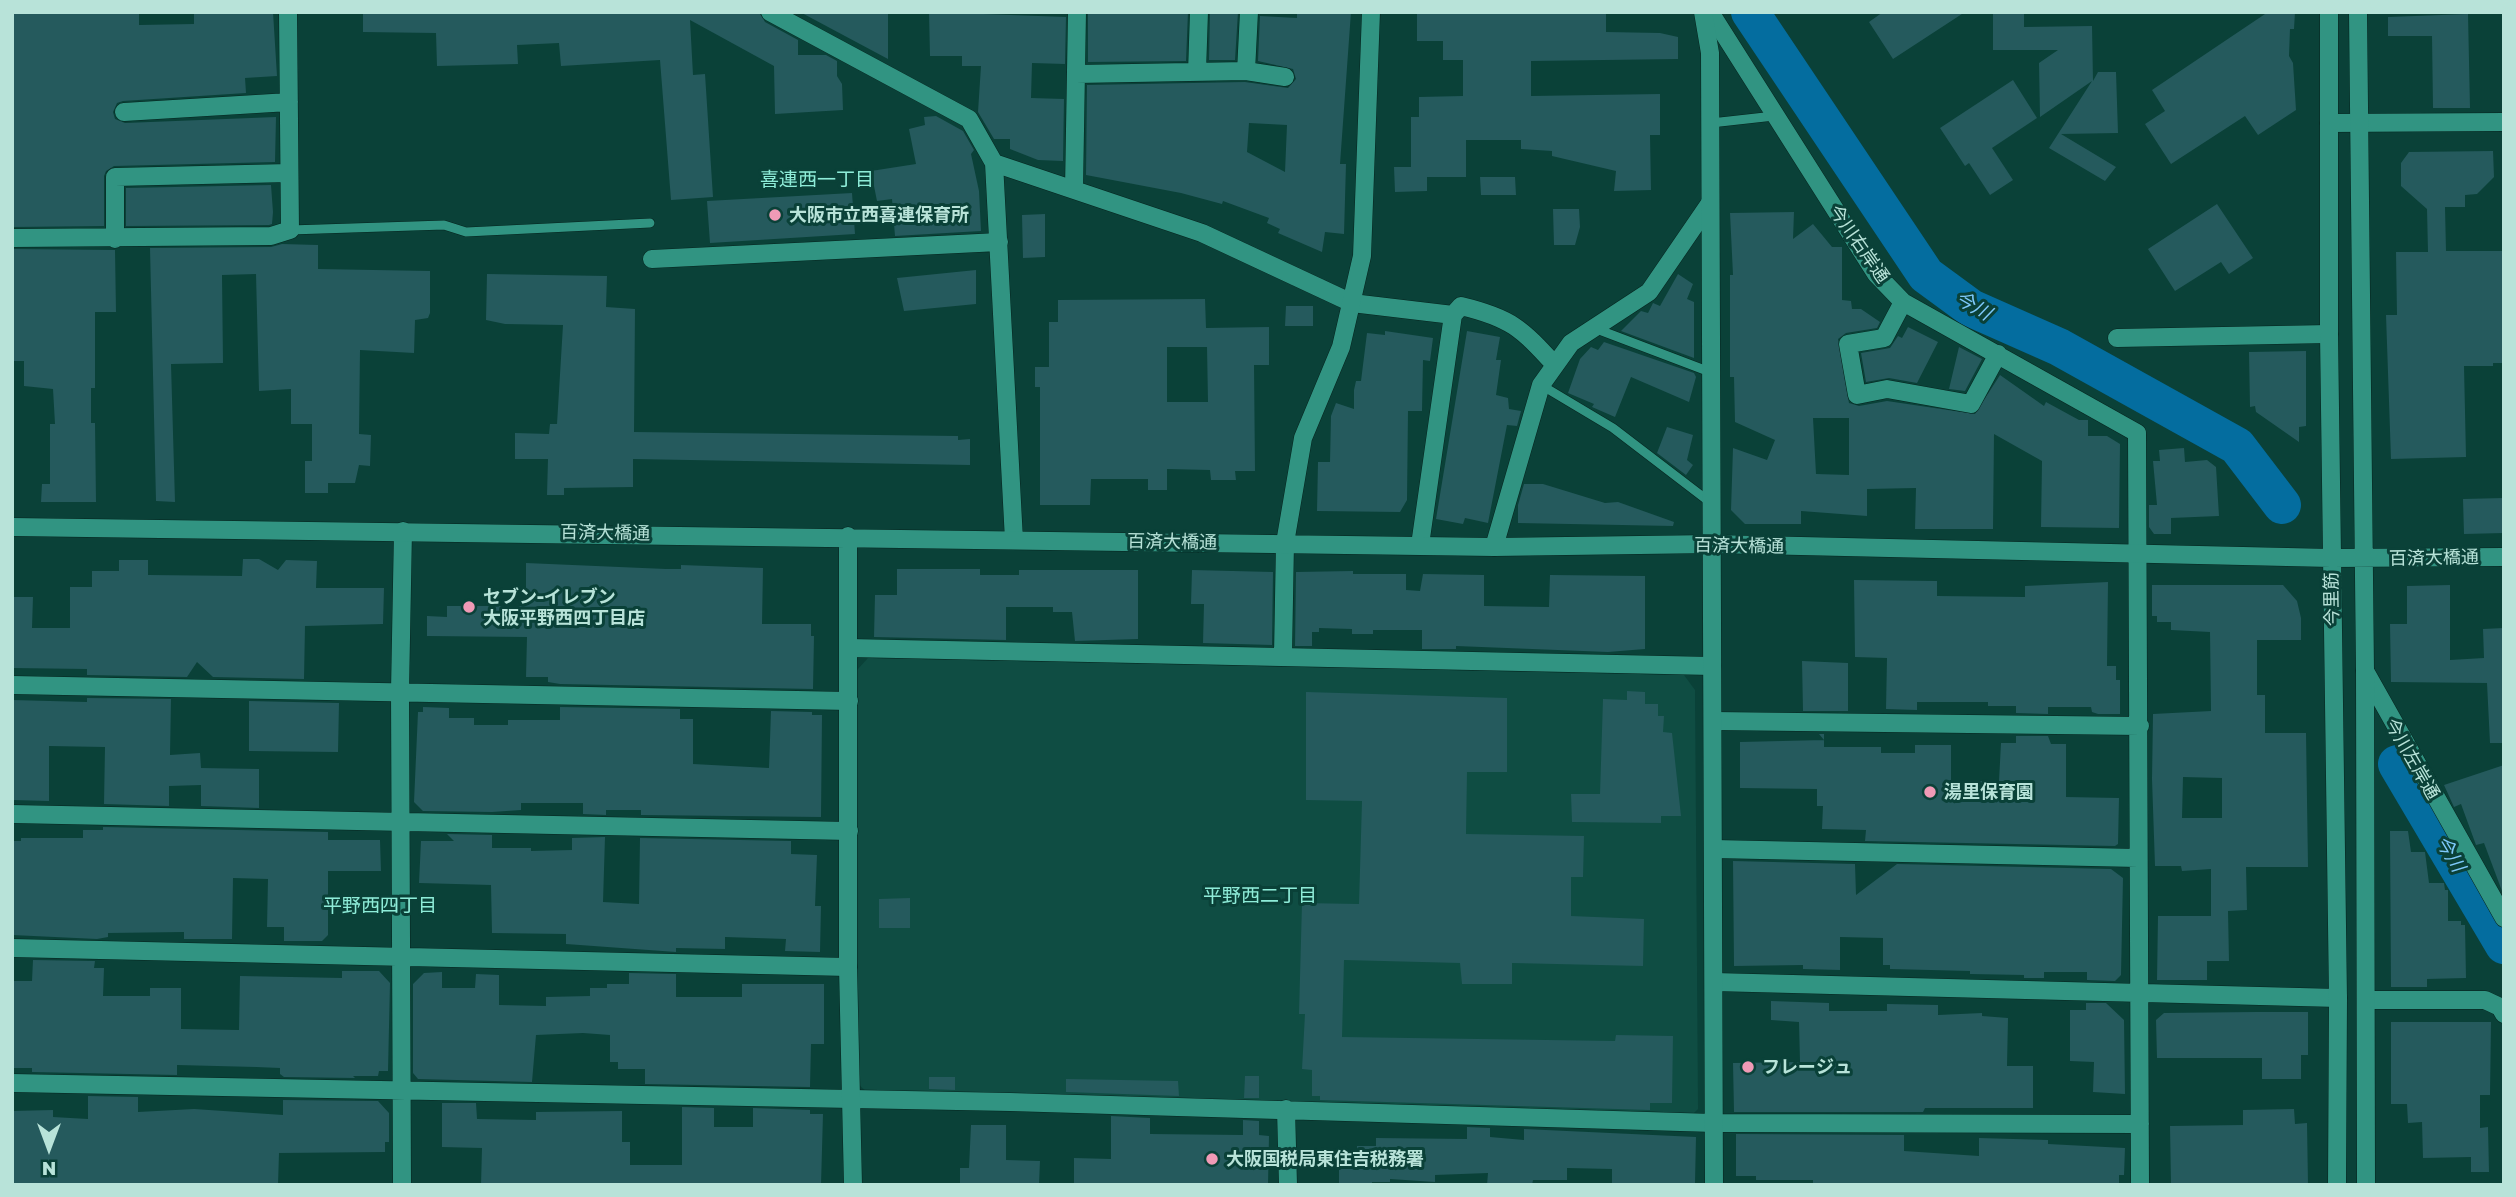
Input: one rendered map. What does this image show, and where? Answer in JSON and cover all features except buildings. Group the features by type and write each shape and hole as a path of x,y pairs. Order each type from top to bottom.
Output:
{"street":[{"path":"12,238 271,236 290,230 288,12"},
{"path":"770,12 969,119 995,163 1014,540"},
{"path":"1074,189 1077,12"},
{"path":"1197,72 1199,12"},
{"path":"1246,71 1249,12"},
{"path":"1283,655 1285,543 1303,438 1341,347 1362,256 1371,12"},
{"path":"1703,12 1710,53 1711,123 1714,1185"},
{"name":"今川右岸通","path":"1710,12 1877,274 1903,302 2117,419 2137,433 2136,554"},
{"name":"今里筋","path":"2329,12 2331,558 2338,998 2337,1185"},
{"name":"今里筋","path":"2358,12 2367,1000 2365,1185"},
{"path":"1076,74 1246,71 1285,77"},
{"path":"124,112 289,102"},
{"path":"2329,123 2504,122"},
{"path":"995,163 1202,233 1352,303 1453,315"},
{"path":"115,239 116,177 289,173"},
{"path":"1494,547 1541,385 1571,343 1649,292 1710,204"},
{"path":"652,260 999,242"},
{"path":"1903,302 1884,338 1848,344 1857,395 1887,389 1971,404 1998,354"},
{"path":"1420,545 1453,315 1461,306 1499,315 1524,331 1555,365"},
{"path":"2117,338 2329,334"},
{"name":"百済大橋通","path":"12,527 848,536 1494,547 1712,544 2331,558 2504,557"},
{"path":"402,1185 400,691 403,531"},
{"path":"848,536 848,967 853,1185"},
{"path":"2136,554 2140,726 2140,1185"},
{"path":"849,648 1712,666"},
{"name":"今川左岸通","path":"2365,671 2504,918"},
{"path":"12,685 849,701"},
{"path":"1713,721 2140,726"},
{"path":"12,814 849,831"},
{"path":"1714,849 2138,858"},
{"path":"12,948 848,967"},
{"path":"1714,982 2338,998"},
{"path":"2367,1000 2485,1000 2500,1007 2504,1014"},
{"path":"12,1083 1286,1109 1714,1123 2140,1124"},
{"path":"1286,1109 1288,1185"}],"lane":[{"path":"1711,123 1774,116"},
{"path":"290,230 444,225 466,232 650,223"},
{"path":"1594,328 1710,372"},
{"path":"1541,385 1613,428 1711,503"}],"shaded area":[{"path":"868,658 1684,675 1695,690 1698,1109 1691,1116 871,1096 857,1083 857,670"}],"waterway":[{"name":"今川","path":"1750,12 1926,275 1971,308 2059,347 2237,446 2282,505"},
{"name":"今川","path":"2397,764 2504,945"}],"place":[{"name":"大阪市立西喜連保育所","path":"775,215"},
{"name":"セブン-イレブン 大阪平野西四丁目店","path":"469,607"},
{"name":"湯里保育園","path":"1930,792"},
{"name":"フレージュ","path":"1748,1067"},
{"name":"大阪国税局東住吉税務署","path":"1212,1159"}],"district":[{"name":"喜連西一丁目","path":"817,180"},
{"name":"平野西二丁目","path":"1260,896"},
{"name":"平野西四丁目","path":"380,906"}]}
